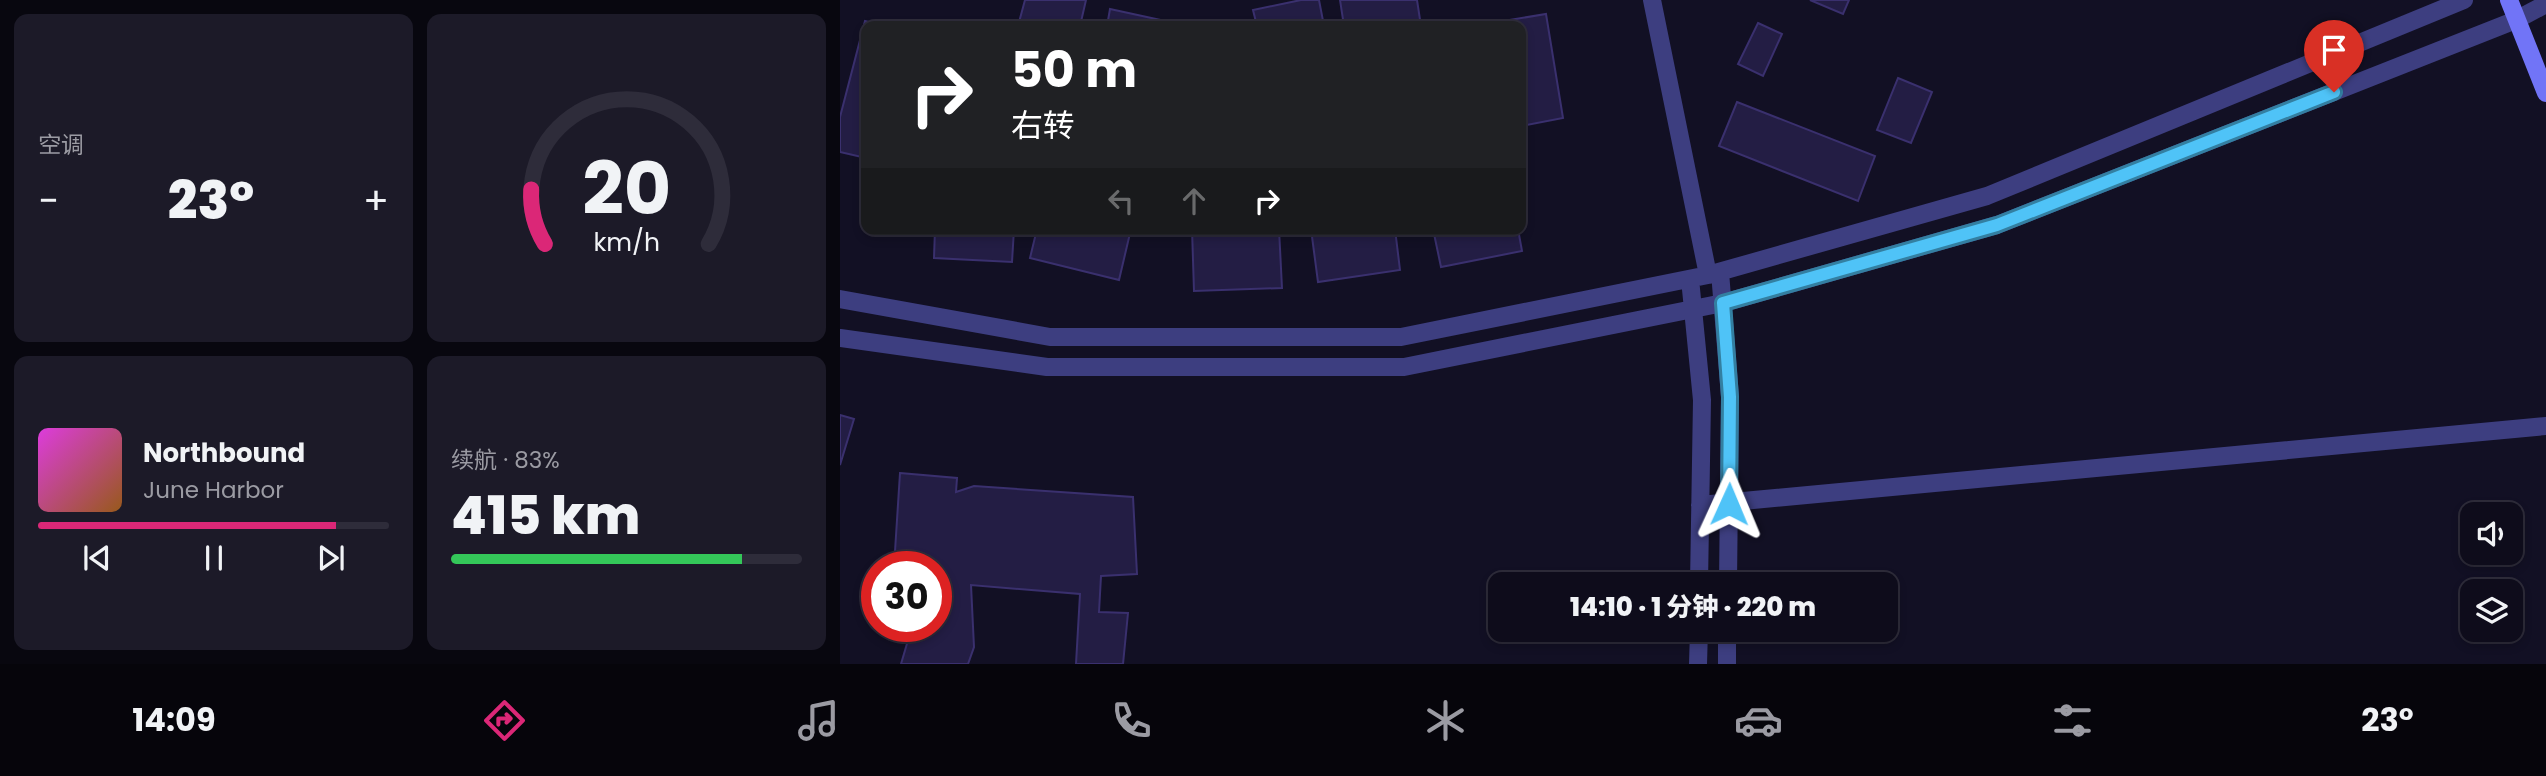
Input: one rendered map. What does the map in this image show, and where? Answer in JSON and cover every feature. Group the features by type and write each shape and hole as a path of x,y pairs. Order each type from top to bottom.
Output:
{"street":[{"path":"1652,0 1714,274 1723,303 1730,397 1728,572"},
{"path":"840,299 1050,337 1401,337 1714,274 1987,196 2464,0"},
{"path":"2509,0 2546,93"},
{"path":"840,338 1047,368 1404,367 1723,303 1997,225 2516,20 2546,5"},
{"path":"1690,279 1702,400 1699,572"},
{"path":"1700,505 2546,426"},
{"path":"1698,664 1699,642"},
{"path":"1727,642 1727,664"}],"building":[{"path":"1025,0 1086,0 1081,21 1019,21"},
{"path":"1301,0 1319,0 1323,21 1256,21 1253,10"},
{"path":"1340,0 1417,0 1420,21 1343,21"},
{"path":"1810,0 1849,0 1843,14"},
{"path":"1110,9 1165,21 1108,21"},
{"path":"1546,14 1563,118 1526,125 1526,21 1503,21"},
{"path":"1758,23 1782,34 1763,76 1738,64"},
{"path":"861,36 861,157 840,152 840,117"},
{"path":"1898,78 1932,92 1911,143 1877,130"},
{"path":"1737,102 1875,156 1858,201 1719,146"},
{"path":"935,235 1014,235 1012,262 934,258"},
{"path":"1036,235 1130,235 1119,280 1030,258"},
{"path":"1192,235 1279,235 1282,288 1194,291"},
{"path":"1312,235 1396,235 1400,270 1318,282"},
{"path":"1434,235 1519,235 1522,251 1441,267"},
{"path":"840,415 854,419 840,465"},
{"path":"900,473 957,478 956,492 974,486 1133,497 1137,574 1101,576 1099,612 1128,613 1123,664 1076,664 1080,594 971,585 974,647 968,664 901,664 907,642 952,642 952,551 895,551"}],"route":[{"path":"1729,504 1730,397 1723,303 1997,225 2334,92"}]}
